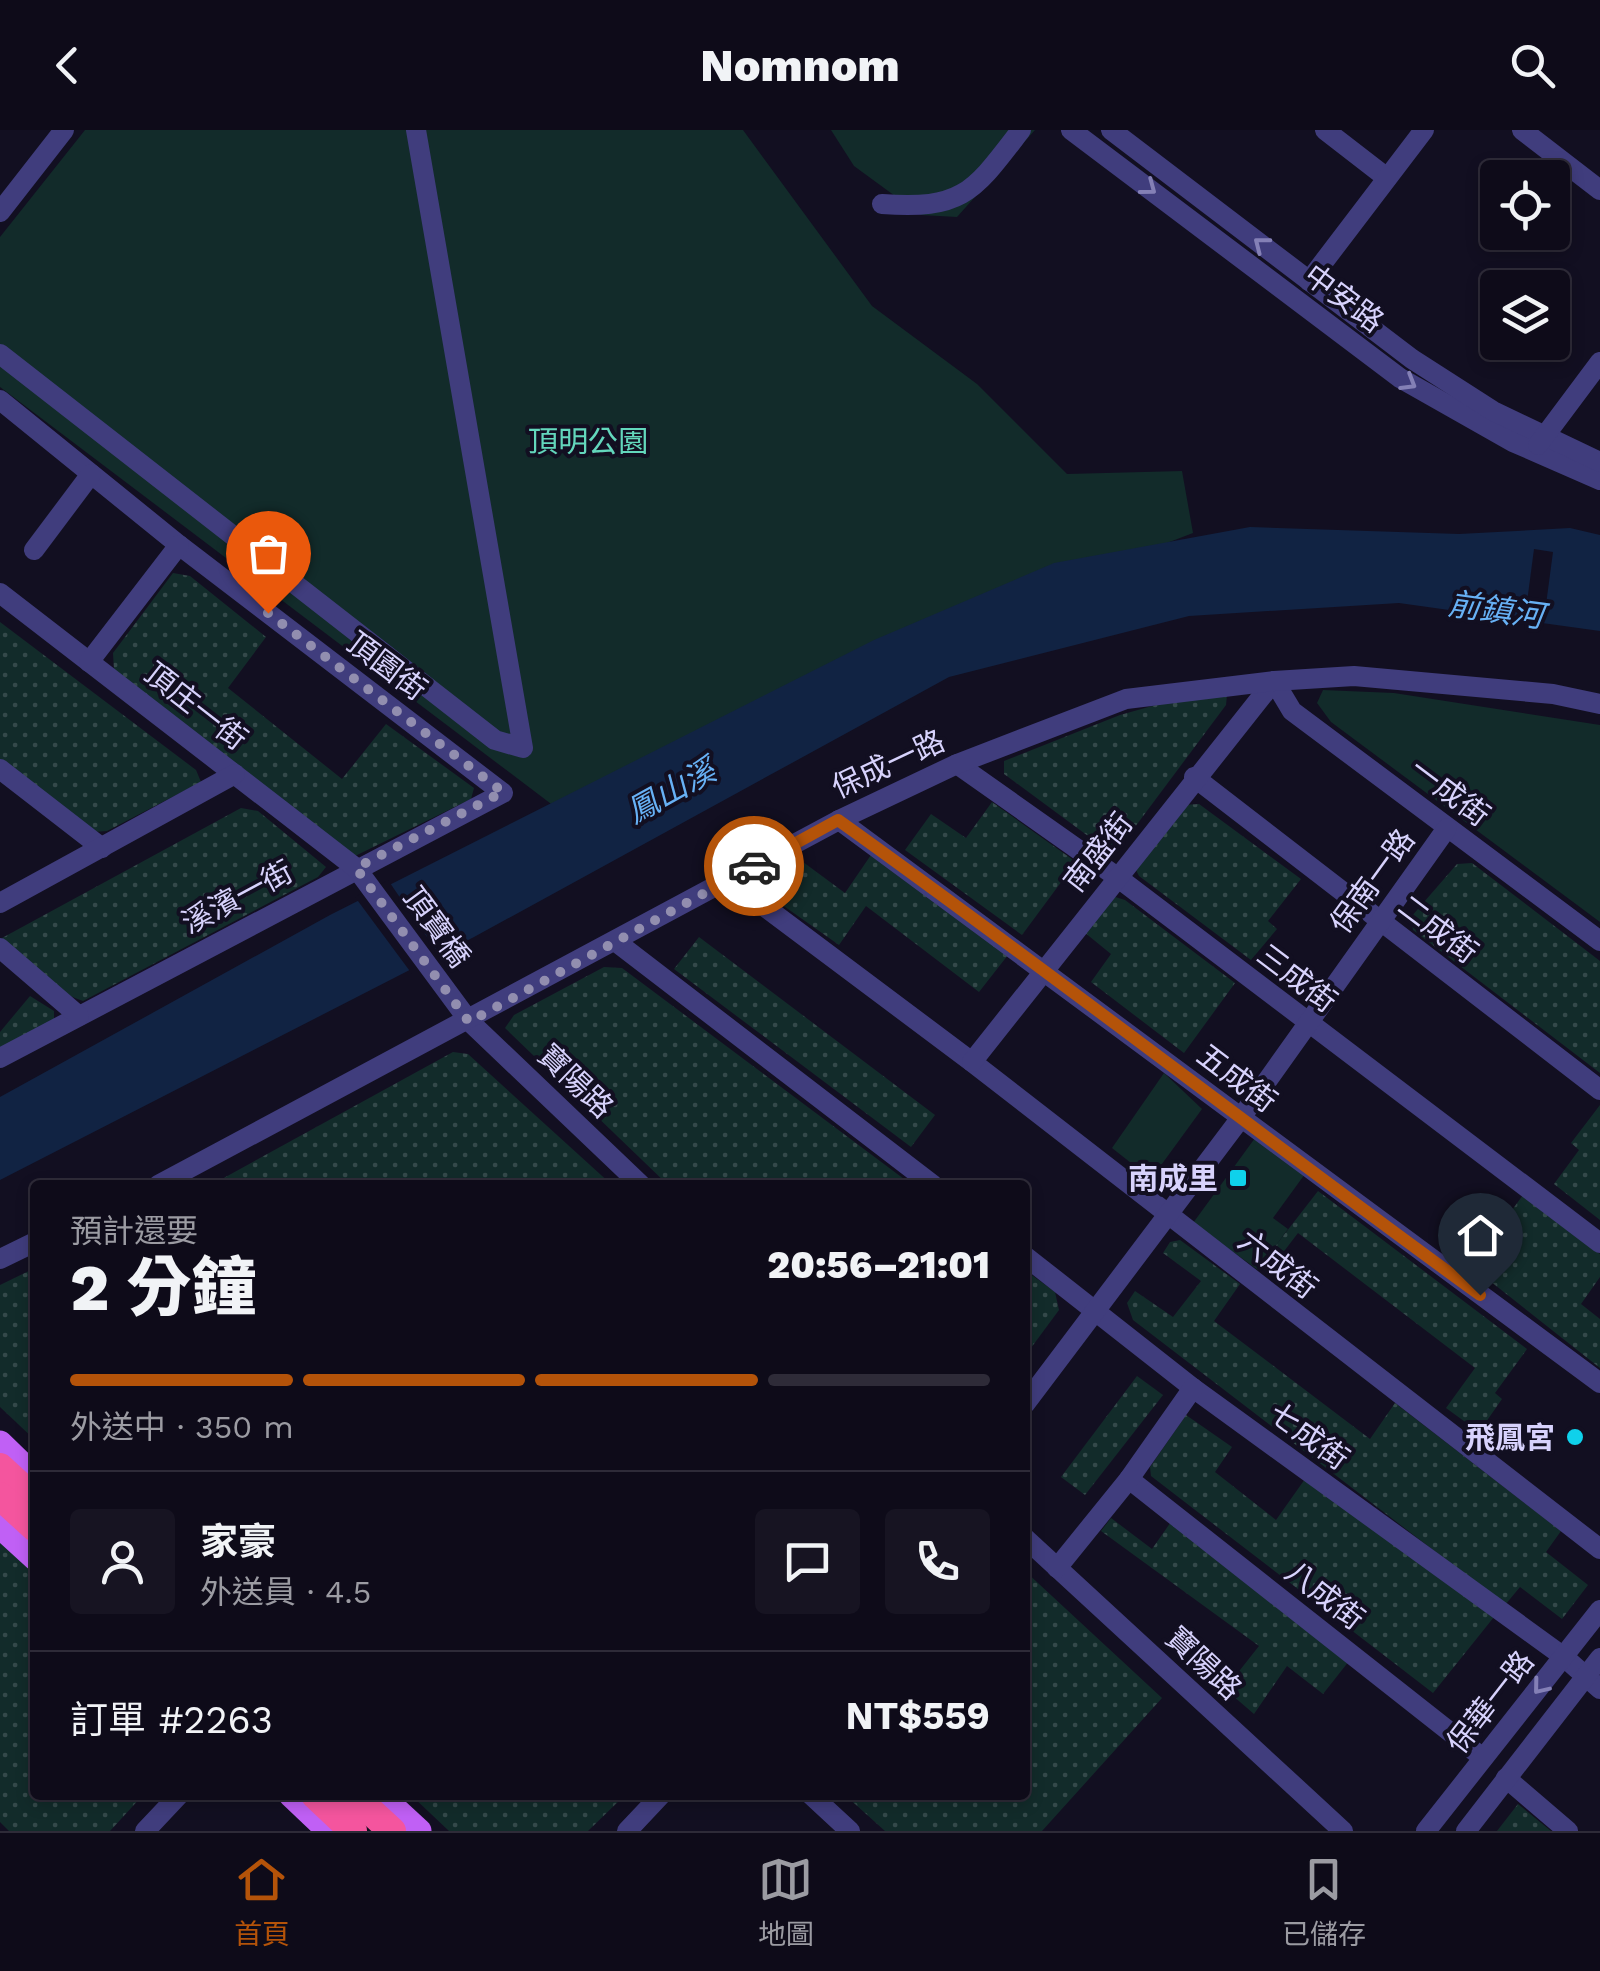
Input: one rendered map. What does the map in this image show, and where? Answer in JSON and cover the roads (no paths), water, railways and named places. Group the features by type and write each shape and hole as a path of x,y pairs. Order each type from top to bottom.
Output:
{"highway":[{"path":"0,1467 30,1495"},
{"path":"0,1496 30,1523"},
{"path":"320,1800 353,1831"},
{"path":"358,1800 392,1831"}],"main road":[{"path":"0,1443 30,1472"},
{"path":"0,1526 30,1553"},
{"path":"297,1800 329,1831"},
{"path":"385,1800 419,1831"}],"street":[{"path":"0,212 64,130"},
{"path":"0,354 495,740 523,748 416,130"},
{"path":"882,204 948,202 974,189 1021,130"},
{"name":"中安路","path":"1071,130 1400,378 1539,443 1600,462"},
{"name":"中安路","path":"1110,130 1412,359 1600,480"},
{"path":"1324,130 1387,178"},
{"path":"1309,282 1424,130"},
{"path":"1522,130 1600,190"},
{"path":"1539,443 1600,362"},
{"name":"頂園街","path":"0,400 179,545 503,792"},
{"path":"34,550 91,474"},
{"path":"89,662 179,545"},
{"name":"頂庄一街","path":"0,593 356,868"},
{"name":"保成一路","path":"169,1180 838,820 957,764 1126,700 1274,680 1354,676 1553,694 1600,704"},
{"name":"南盛街","path":"972,1062 1274,680"},
{"name":"一成街","path":"1274,680 1292,711 1600,941"},
{"name":"三成街","path":"957,764 1117,877 1600,1242"},
{"path":"0,769 102,848"},
{"path":"0,903 235,774"},
{"name":"二成街","path":"1194,777 1600,1090"},
{"name":"溪濱一街","path":"0,1058 503,792"},
{"name":"五成街","path":"838,820 1046,969 1240,1119 1600,1383"},
{"name":"保南一路","path":"1030,1397 1240,1119 1446,828"},
{"name":"頂寶橋","path":"356,868 469,1022"},
{"name":"六成街","path":"729,880 972,1062 1600,1549"},
{"path":"615,941 926,1180"},
{"path":"0,948 79,1016"},
{"name":"寶陽路","path":"469,1022 636,1180"},
{"path":"0,1259 30,1244"},
{"name":"七成街","path":"1030,1260 1193,1388 1593,1682"},
{"path":"1058,1568 1129,1479 1193,1388"},
{"name":"八成街","path":"1129,1479 1484,1758"},
{"name":"寶陽路","path":"1030,1543 1343,1831"},
{"name":"保華一路","path":"1426,1831 1600,1610"},
{"name":"保華一路","path":"1466,1831 1506,1778 1593,1682 1600,1658"},
{"path":"1506,1778 1568,1831"},
{"path":"145,1831 174,1800"},
{"path":"627,1831 656,1800"},
{"path":"816,1800 850,1831"}],"water":[{"name":"前鎮河","path":"1250,527 1459,534 1570,528 1600,535 1600,631 1399,603 1189,616 949,677 474,937 0,1180 0,1097 330,915 874,640 1054,563"}],"place":[{"name":"南成里","path":"1238,1178"},
{"name":"飛鳳宮","path":"1575,1437"}],"park label":[{"name":"頂明公園","path":"588,441"}],"water label":[{"name":"鳳山溪","path":"671,791"}]}
